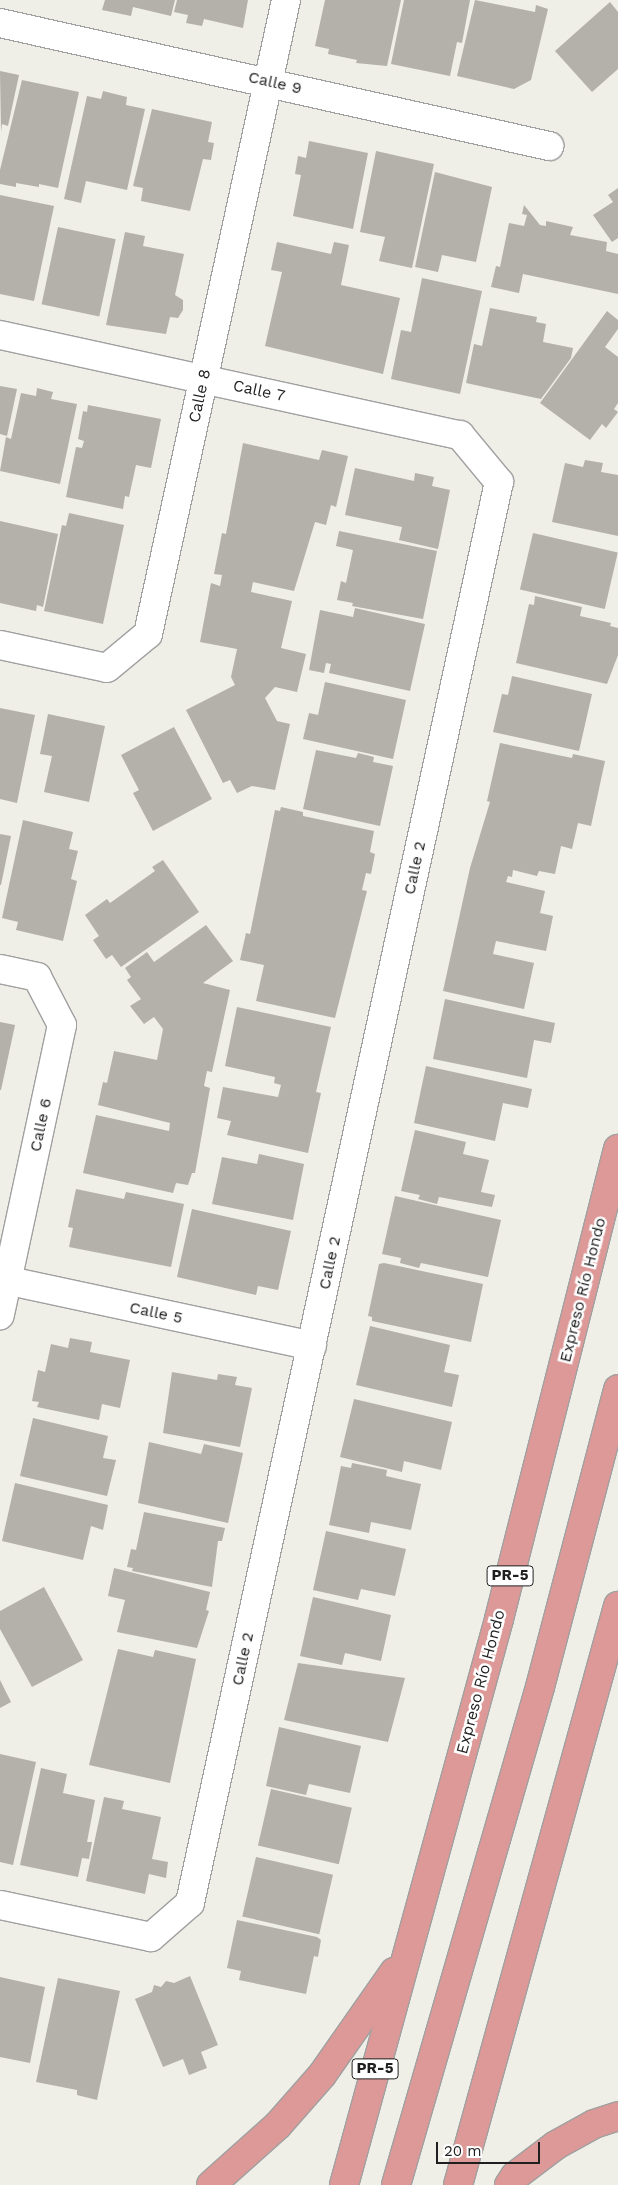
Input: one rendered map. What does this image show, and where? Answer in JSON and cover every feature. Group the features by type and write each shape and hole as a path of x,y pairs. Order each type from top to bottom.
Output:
{"highway":[{"name":"Expreso Río Hondo","path":"344,2185 499,1619 618,1149"},
{"path":"396,2185 540,1687 618,1389"},
{"path":"458,2185 618,1606"},
{"path":"212,2185 278,2125 322,2075 407,1952"},
{"path":"509,2185 515,2176 556,2145 594,2124 618,2116"}],"street":[{"name":"Calle 8","path":"1,645 107,668 148,634 286,0"},
{"name":"Calle 9","path":"0,23 268,81 549,146"},
{"name":"Calle 7","path":"0,335 460,435"},
{"name":"Calle 2","path":"0,1905 151,1937 190,1903 499,482 460,435"},
{"name":"Calle 6","path":"0,969 37,977 62,1025 4,1280 0,1315"},
{"name":"Calle 5","path":"4,1280 312,1346"}],"building":[{"path":"105,0 175,0 171,16 133,7 131,16 102,10"},
{"path":"177,0 248,0 243,28 204,19 202,26 186,23 188,15 174,12"},
{"path":"325,0 401,0 387,66 356,63 357,60 328,54 329,49 315,46"},
{"path":"404,0 470,0 462,43 457,42 450,76 391,64"},
{"path":"475,0 535,12 536,5 548,9 531,80 514,89 457,76"},
{"path":"610,2 618,12 618,69 592,92 555,51"},
{"path":"0,71 19,75 8,126 2,124 1,132"},
{"path":"22,80 79,92 58,188 39,184 39,187 16,183 16,187 0,184 0,170"},
{"path":"103,91 127,97 126,105 145,109 127,190 86,181 81,203 64,199 87,96 101,99"},
{"path":"152,109 212,122 208,142 214,143 211,160 203,159 190,211 141,201 143,188 133,186"},
{"path":"309,141 368,153 353,229 293,216 301,175 295,174 298,156 306,158"},
{"path":"376,151 434,164 412,268 379,261 385,237 360,232"},
{"path":"435,172 492,187 476,262 442,255 438,272 415,267"},
{"path":"618,188 618,238 612,242 593,215 613,202 608,195"},
{"path":"0,195 54,206 34,301 0,294"},
{"path":"524,205 540,225 546,226 546,221 573,227 570,235 607,242 606,251 618,254 618,294 523,274 519,293 491,287 496,266 500,267 509,223 524,226 527,215 522,214"},
{"path":"58,227 116,239 99,317 42,304"},
{"path":"125,232 145,236 143,246 184,254 175,295 183,300 183,310 178,318 170,317 166,334 106,325"},
{"path":"277,242 331,254 334,242 349,245 341,285 400,298 383,374 265,346 282,272 271,270"},
{"path":"422,278 482,291 460,394 391,379 401,330 411,332"},
{"path":"490,308 537,317 536,322 546,324 543,342 573,348 571,358 541,399 466,383 474,344 482,346"},
{"path":"607,311 618,320 618,329 605,347 618,357 618,403 614,409 618,412 606,428 602,424 590,440 540,403"},
{"path":"0,386 17,389 7,436 0,434"},
{"path":"37,388 53,392 51,399 77,404 60,484 0,471 6,437 11,439 21,393 36,396"},
{"path":"88,405 161,419 151,468 136,465 129,497 125,496 123,509 66,497 76,447 82,448 84,441 78,439 83,411 87,412"},
{"path":"243,443 319,460 322,450 348,456 336,507 331,505 326,525 315,522 294,591 253,582 251,592 292,601 281,648 306,654 297,692 275,687 265,698 277,721 290,724 275,790 252,786 237,793 230,780 223,783 186,710 235,685 231,677 237,649 200,642 211,583 220,586 222,575 214,574 222,533 226,534"},
{"path":"585,460 603,463 601,472 618,475 618,536 552,522 565,463 583,467"},
{"path":"355,468 414,481 415,473 434,477 432,486 450,490 438,549 399,540 402,527 345,515"},
{"path":"69,513 124,525 103,624 44,611 62,525 66,526"},
{"path":"0,521 58,534 43,607 37,605 36,611 0,603"},
{"path":"339,531 437,551 423,619 352,606 353,603 337,600 341,581 346,583 353,550 336,546"},
{"path":"533,533 618,553 605,609 520,590"},
{"path":"535,596 582,607 580,616 611,623 610,626 618,628 618,655 607,684 516,663 529,604 534,605"},
{"path":"355,608 425,624 410,691 329,673 331,664 326,663 324,673 309,670 320,610 353,617"},
{"path":"512,676 592,694 579,751 493,732 502,694 508,695"},
{"path":"325,682 406,700 393,759 303,739 309,713 318,715"},
{"path":"0,708 35,715 17,803 0,799"},
{"path":"48,714 105,726 89,802 44,792 52,756 40,754"},
{"path":"174,727 212,799 153,831 133,793 139,790 121,755"},
{"path":"500,743 572,758 573,754 605,761 591,826 578,823 572,849 561,846 555,874 539,871 537,876 513,870 512,877 508,876 506,882 545,891 540,913 553,916 546,951 496,941 493,954 534,963 524,1009 443,991 470,868 490,802 487,801"},
{"path":"316,750 356,758 358,753 374,757 373,762 393,766 380,826 303,809"},
{"path":"281,807 303,812 303,816 374,831 370,852 375,854 371,874 366,873 362,890 367,891 335,1018 256,1001 264,965 240,960 246,933 250,934 275,810 280,811"},
{"path":"23,820 73,832 69,849 78,851 71,879 77,881 63,941 16,930 18,922 2,918"},
{"path":"0,834 11,836 1,885 0,885"},
{"path":"163,860 199,912 121,967 112,955 106,959 93,940 99,936 85,915 107,899 110,903 155,871 152,867"},
{"path":"206,925 233,961 203,983 230,990 212,1072 207,1071 204,1086 210,1088 195,1173 192,1173 188,1185 176,1183 173,1193 83,1173 96,1115 169,1131 170,1123 98,1105 103,1082 107,1083 114,1051 157,1060 163,1029 154,1017 144,1024 130,1006 141,999 127,980 131,977 125,968 147,952 154,962"},
{"path":"445,999 555,1023 551,1043 534,1040 527,1078 433,1059"},
{"path":"237,1007 331,1027 316,1092 321,1093 308,1153 227,1135 231,1121 217,1118 223,1087 278,1097 281,1085 274,1083 275,1077 225,1066"},
{"path":"0,1022 15,1025 1,1090 0,1090"},
{"path":"426,1066 532,1089 528,1108 503,1103 495,1141 414,1123"},
{"path":"415,1130 466,1142 463,1154 489,1160 481,1192 495,1195 492,1207 439,1197 437,1204 418,1199 420,1195 401,1191"},
{"path":"259,1154 304,1164 293,1220 212,1204 222,1157 257,1164"},
{"path":"76,1189 124,1199 126,1192 184,1204 171,1267 69,1247 73,1228 68,1227"},
{"path":"395,1196 501,1220 488,1277 421,1263 419,1268 400,1263 401,1258 382,1254"},
{"path":"192,1209 291,1231 278,1290 258,1286 256,1295 177,1277"},
{"path":"384,1263 483,1284 471,1342 372,1321 372,1317 368,1316 379,1264"},
{"path":"370,1326 450,1345 444,1372 459,1375 452,1407 356,1385"},
{"path":"70,1338 92,1342 90,1352 130,1360 120,1408 102,1404 99,1420 37,1407 39,1402 32,1401 38,1370 45,1372 51,1344 68,1348"},
{"path":"172,1372 217,1380 218,1374 237,1377 235,1385 252,1388 240,1447 163,1433"},
{"path":"354,1399 452,1422 441,1470 404,1461 402,1472 340,1457"},
{"path":"33,1418 108,1436 103,1458 116,1460 107,1496 20,1476"},
{"path":"149,1442 201,1454 204,1444 243,1453 228,1523 138,1503"},
{"path":"352,1463 387,1470 386,1476 421,1484 411,1530 371,1522 369,1533 329,1525 341,1466 351,1468"},
{"path":"15,1483 108,1505 103,1530 91,1526 83,1560 2,1541"},
{"path":"144,1512 225,1528 222,1541 218,1541 212,1587 132,1571 133,1568 127,1567 131,1549 136,1550"},
{"path":"326,1531 406,1549 395,1596 361,1589 358,1600 313,1590"},
{"path":"114,1568 210,1592 206,1610 209,1611 197,1648 117,1632 125,1600 108,1596"},
{"path":"44,1587 83,1660 32,1687 0,1629 0,1611"},
{"path":"313,1597 391,1615 381,1661 345,1653 342,1665 300,1656"},
{"path":"118,1649 153,1657 155,1650 196,1659 170,1783 89,1765"},
{"path":"298,1663 405,1678 388,1742 284,1720"},
{"path":"0,1680 11,1702 0,1708"},
{"path":"279,1727 361,1746 350,1793 309,1784 306,1795 266,1786"},
{"path":"0,1754 36,1762 13,1865 0,1862"},
{"path":"41,1768 67,1774 63,1793 95,1800 87,1842 92,1842 89,1859 82,1858 78,1877 20,1865"},
{"path":"271,1789 352,1808 339,1864 258,1846"},
{"path":"104,1797 124,1801 122,1809 161,1817 152,1859 168,1862 166,1878 149,1874 145,1894 86,1881"},
{"path":"256,1857 333,1875 319,1934 242,1916"},
{"path":"237,1920 317,1937 321,1940 318,1957 314,1956 306,1994 239,1980 241,1971 227,1968"},
{"path":"190,1976 218,2045 201,2052 207,2068 189,2075 183,2059 163,2067 135,1999 152,1992 154,1985 161,1987 166,1981 174,1983"},
{"path":"0,1977 45,1987 30,2063 0,2057"},
{"path":"58,1978 120,1991 97,2100 77,2095 77,2090 36,2082"}]}
